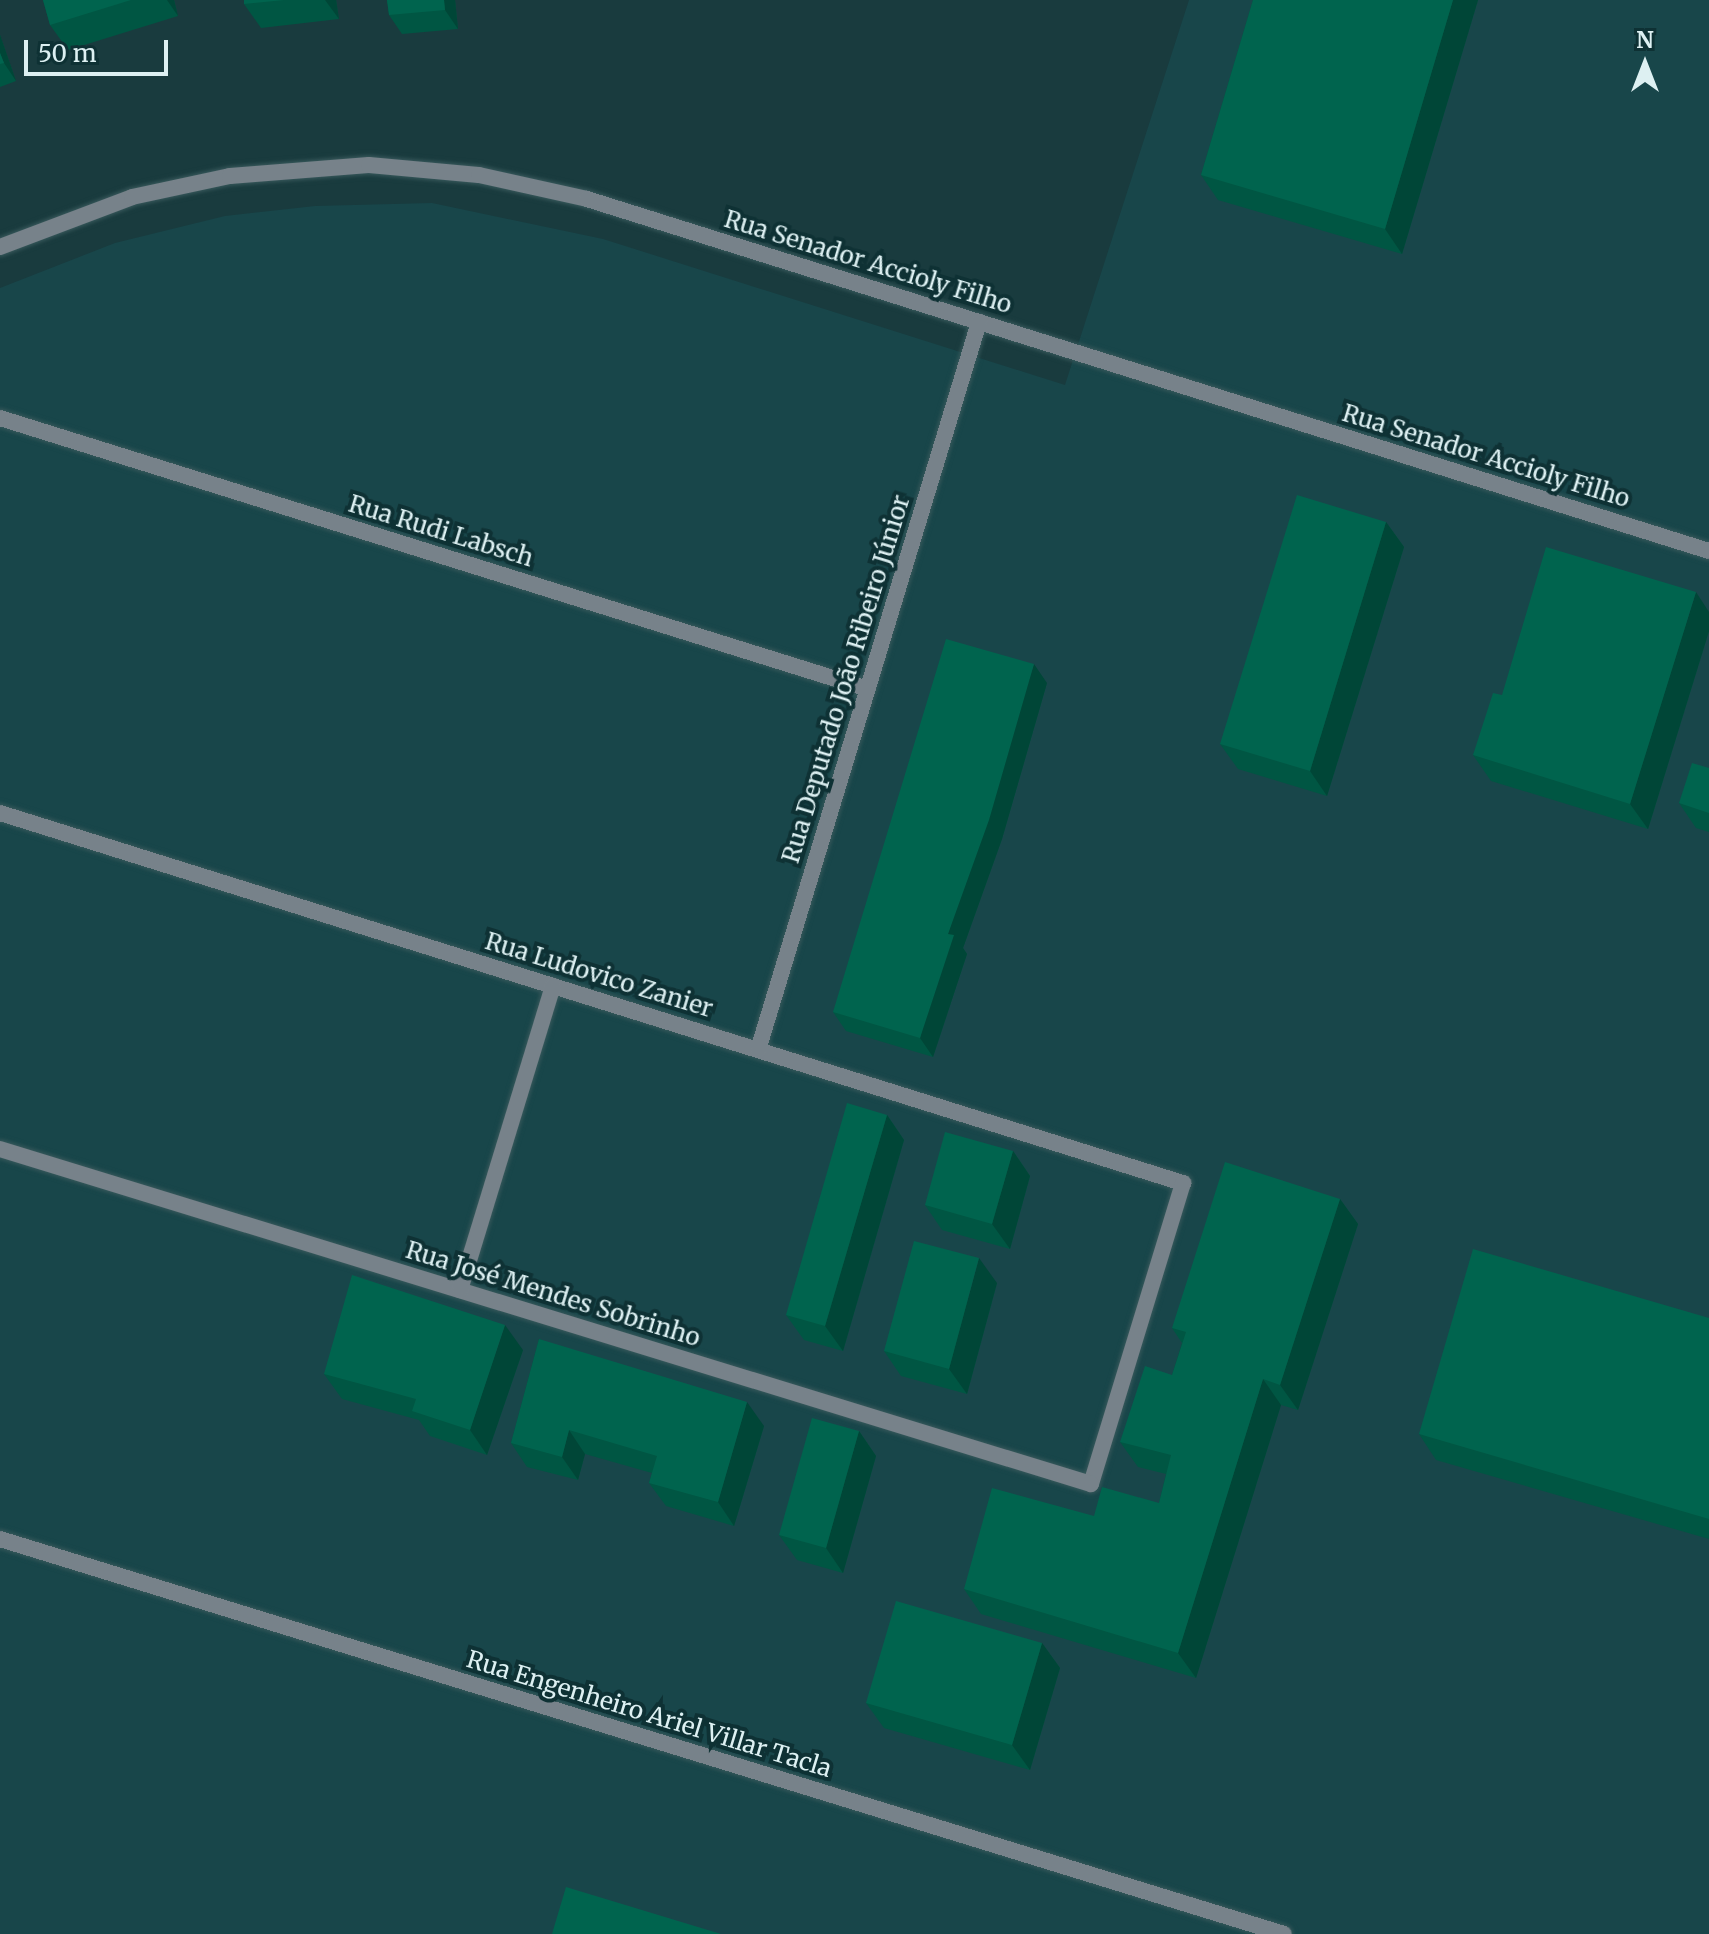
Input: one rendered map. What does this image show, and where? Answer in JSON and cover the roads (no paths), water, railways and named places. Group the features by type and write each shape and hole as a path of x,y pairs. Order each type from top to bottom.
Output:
{"street":[{"name":"Rua Senador Accioly Filho","path":"0,247 75,215 184,184 283,168 418,167 587,199 1709,551"},
{"name":"Rua Deputado João Ribeiro Júnior","path":"758,1050 979,322"},
{"name":"Rua Rudi Labsch","path":"0,418 868,689"},
{"name":"Rua Ludovico Zanier","path":"0,813 1183,1183 1091,1484"},
{"path":"460,1290 553,986"},
{"name":"Rua José Mendes Sobrinho","path":"0,1149 1091,1484"},
{"name":"Rua Engenheiro Ariel Villar Tacla","path":"0,1539 1284,1934"}]}
